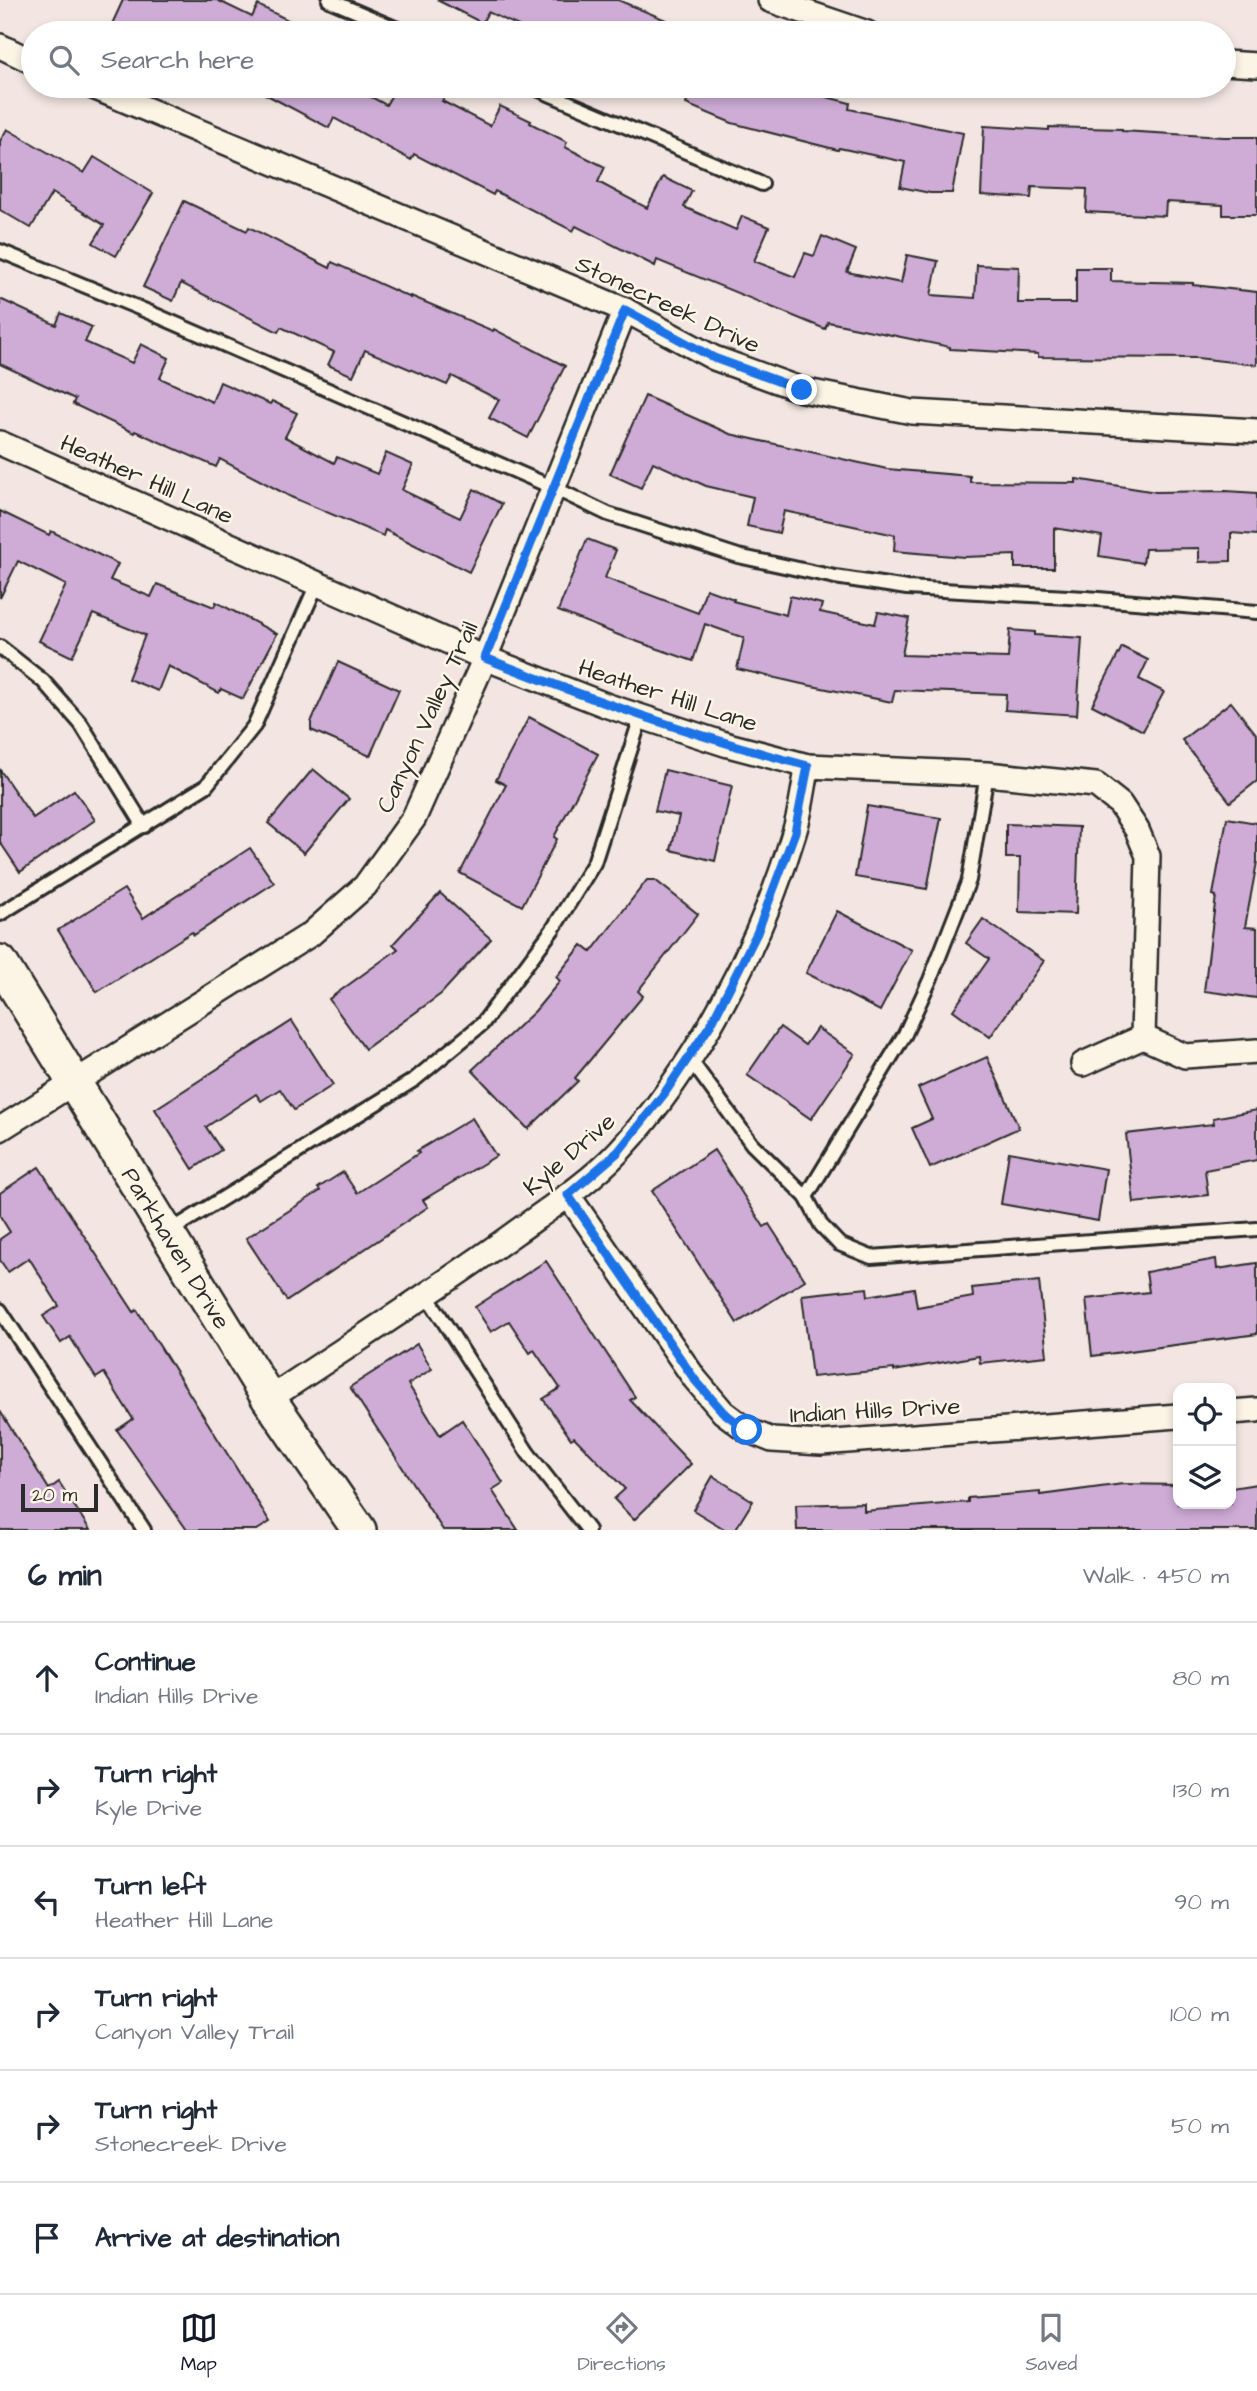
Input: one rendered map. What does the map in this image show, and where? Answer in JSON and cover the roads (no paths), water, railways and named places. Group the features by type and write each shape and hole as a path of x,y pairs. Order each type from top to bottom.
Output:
{"street":[{"path":"770,0 832,21"},
{"path":"0,46 21,56"},
{"path":"1236,64 1257,65"},
{"name":"Stonecreek Drive","path":"120,98 625,310 714,358 802,390 912,412 1257,431"},
{"name":"Canyon Valley Trail","path":"0,1129 311,934 365,886 414,818 485,658 625,310"},
{"name":"Heather Hill Lane","path":"0,443 485,658 641,717 728,745 808,766 987,774 1096,785 1120,804 1138,830 1148,856 1143,1037"},
{"name":"Kyle Drive","path":"269,1399 568,1195 618,1152 664,1094 711,1024 757,933 795,832 808,766"},
{"name":"Parkhaven Drive","path":"0,962 269,1399 359,1530"},
{"path":"1083,1064 1143,1037 1185,1056 1257,1051"},
{"name":"Indian Hills Drive","path":"568,1195 695,1380 723,1412 747,1430 772,1440 821,1443 1173,1416"},
{"path":"1236,1412 1257,1410"}],"lane":[{"path":"329,0 379,21"},
{"path":"558,98 762,184"},
{"path":"0,251 152,313 608,514 738,556 835,577 908,588 1257,612"},
{"path":"0,914 206,786 254,726 317,584"},
{"path":"0,647 43,681 81,724 144,826"},
{"path":"167,1233 414,1080 482,1024 553,929 594,863 641,717"},
{"path":"806,1198 905,1034 930,980 970,880 987,774"},
{"path":"689,1058 752,1144 806,1198 821,1226 839,1244 871,1257 1257,1229"},
{"path":"426,1294 528,1453 588,1530"},
{"path":"0,1310 144,1530"}]}
